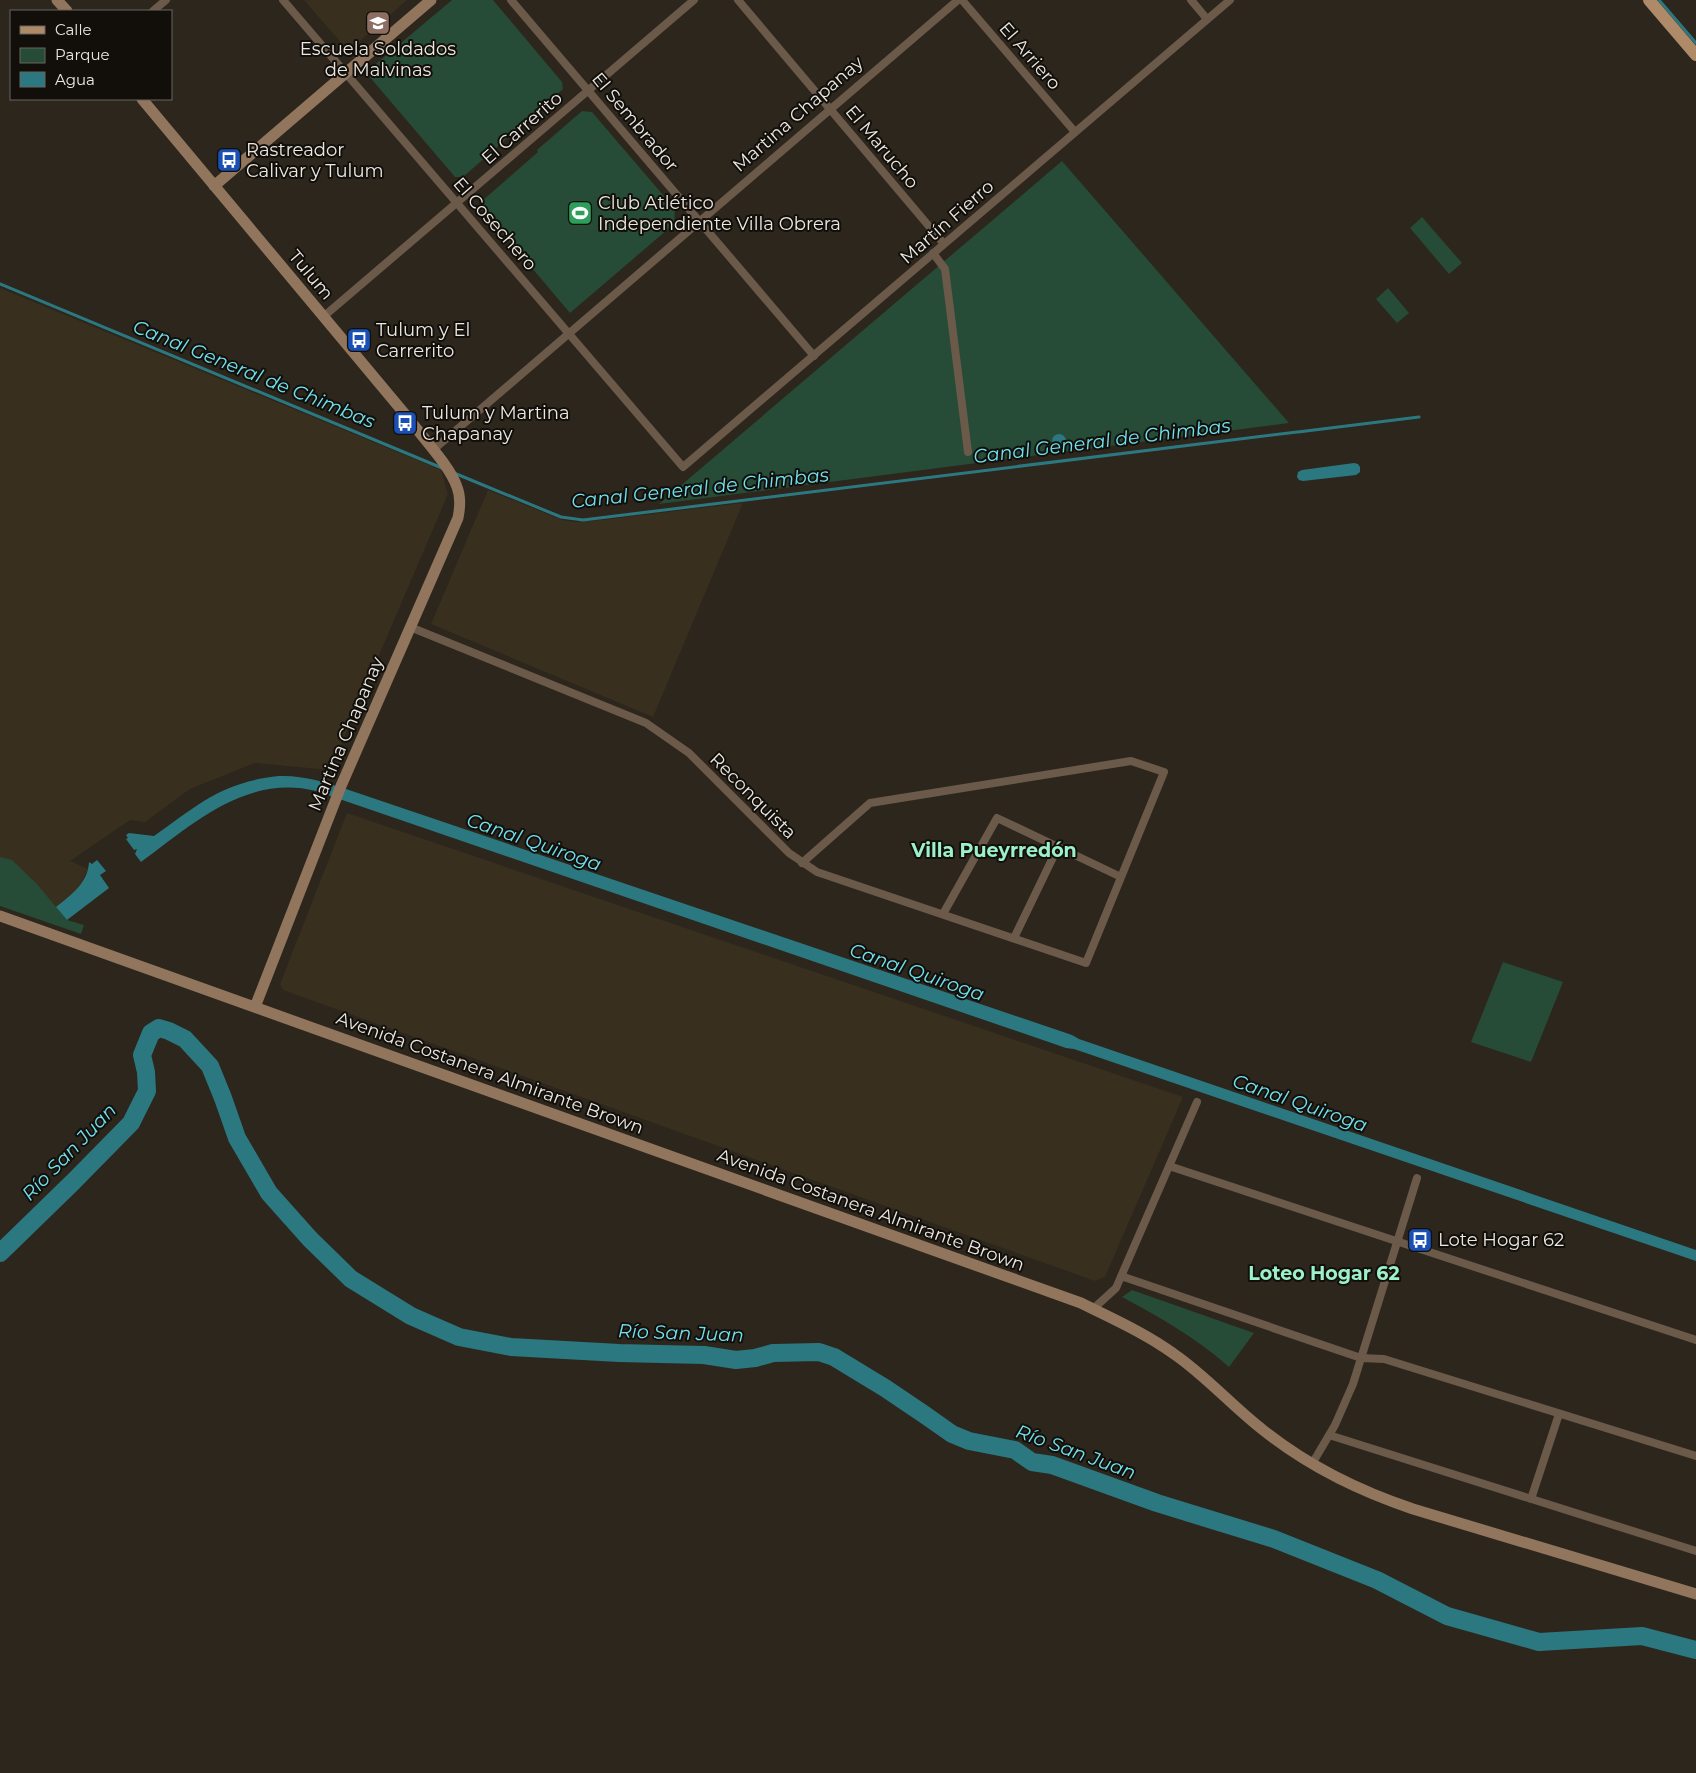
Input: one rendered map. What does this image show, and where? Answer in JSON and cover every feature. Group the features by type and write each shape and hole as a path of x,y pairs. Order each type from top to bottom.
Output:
{"main road":[{"path":"57,0 66,10"},
{"path":"214,186 431,0"},
{"path":"1649,0 1696,55"},
{"name":"Tulum","path":"143,100 433,450 449,472"},
{"name":"Martina Chapanay","path":"255,1007 341,786 458,518 460,510 459,494 449,472"},
{"name":"Avenida Costanera Almirante Brown","path":"0,916 1093,1309 1138,1331 1176,1355 1263,1430 1312,1464 1357,1488 1396,1503 1696,1594"}],"street":[{"path":"154,10 166,0"},
{"name":"El Cosechero","path":"283,0 684,467"},
{"name":"El Sembrador","path":"511,0 814,356"},
{"name":"El Carrerito","path":"323,317 694,0"},
{"name":"El Marucho","path":"738,0 944,244"},
{"name":"Martina Chapanay","path":"433,450 958,0"},
{"name":"El Arriero","path":"962,0 1076,132"},
{"path":"1191,0 1207,19"},
{"name":"Martín Fierro","path":"684,467 1230,0"},
{"path":"934,253 945,269 968,452"},
{"name":"Reconquista","path":"410,626 646,723 689,754 789,852 817,872 1086,963 1121,877"},
{"path":"802,863 870,804 1131,762 1164,772 1121,877 997,818 944,914"},
{"path":"1014,938 1058,847"},
{"path":"1093,1309 1116,1288 1197,1102"},
{"path":"1169,1166 1696,1340"},
{"path":"1312,1464 1335,1425 1353,1384 1417,1178"},
{"path":"1121,1276 1361,1358 1384,1359 1696,1456"},
{"path":"1531,1499 1559,1414"},
{"path":"1329,1436 1696,1551"}],"shaded area":[{"path":"304,0 407,0 352,48 344,46"},
{"path":"0,288 441,470 448,494 330,770 255,763 190,789 145,822 130,820 70,861 88,869 78,889 56,907 12,861 0,857"},
{"path":"488,490 562,520 576,522 743,503 653,717 431,624"},
{"path":"347,813 1183,1097 1105,1277 1095,1281 283,990 280,984"}],"green space":[{"path":"452,0 493,0 562,82 563,89 463,177 455,177 368,75 370,69"},
{"name":"Club Atlético Independiente Villa Obrera","path":"582,111 592,112 675,209 674,224 570,313 482,209 482,201"},
{"path":"1062,161 1289,423 659,504"},
{"path":"1422,217 1462,263 1449,274 1410,228"},
{"path":"1388,288 1409,313 1397,323 1376,299"},
{"path":"0,857 12,860 37,884 67,920 84,925 81,934 0,906"},
{"path":"1503,962 1563,982 1531,1062 1471,1042"},
{"path":"1132,1290 1254,1333 1229,1367 1191,1337 1122,1297"}],"water":[{"path":"1059,434 1064,436 1066,441 1064,446 1059,448 1054,446 1052,441 1054,436"},
{"path":"1354,463 1360,467 1360,472 1356,475 1303,481 1297,477 1298,472 1302,470"},
{"path":"279,776 305,778 346,789 1072,1035 1079,1039 1696,1250 1696,1261 316,791 291,788 266,790 244,796 201,818 141,862 135,854 137,849 134,850 126,839 128,838 126,835 129,833 154,836 198,805 226,789 242,783"},
{"path":"97,860 106,871 100,875 109,888 67,920 56,907 78,888 86,876 89,862 92,864"}],"waterway":[{"path":"1659,0 1696,43"},
{"name":"Canal General de Chimbas","path":"0,284 442,468"},
{"name":"Canal General de Chimbas","path":"1298,432 1419,417"},
{"name":"Canal General de Chimbas","path":"454,473 561,517 583,520 1297,432"},
{"name":"Río San Juan","path":"0,1253 131,1123 147,1091 146,1072 142,1055 151,1033 159,1028 185,1039 210,1066 237,1138 269,1193 310,1239 351,1279 411,1316 459,1337 511,1347 619,1353 704,1355 736,1360 755,1358 773,1353 819,1352 834,1357 885,1388 952,1434 969,1441 1015,1450 1032,1462 1052,1465 1157,1503 1274,1539 1377,1580 1447,1616 1539,1642 1642,1636 1696,1650"}],"place":[{"name":"Escuela Soldados de Malvinas","path":"378,23"},
{"name":"Rastreador Calivar y Tulum","path":"229,160"},
{"name":"Club Atlético Independiente Villa Obrera","path":"580,213"},
{"name":"Tulum y El Carrerito","path":"359,340"},
{"name":"Tulum y Martina Chapanay","path":"405,423"},
{"name":"Lote Hogar 62","path":"1420,1240"}],"district":[{"name":"Villa Pueyrredón","path":"994,850"},
{"name":"Loteo Hogar 62","path":"1324,1273"}],"water label":[{"name":"Canal Quiroga","path":"534,842"},
{"name":"Canal Quiroga","path":"917,972"},
{"name":"Canal Quiroga","path":"1300,1103"}]}
